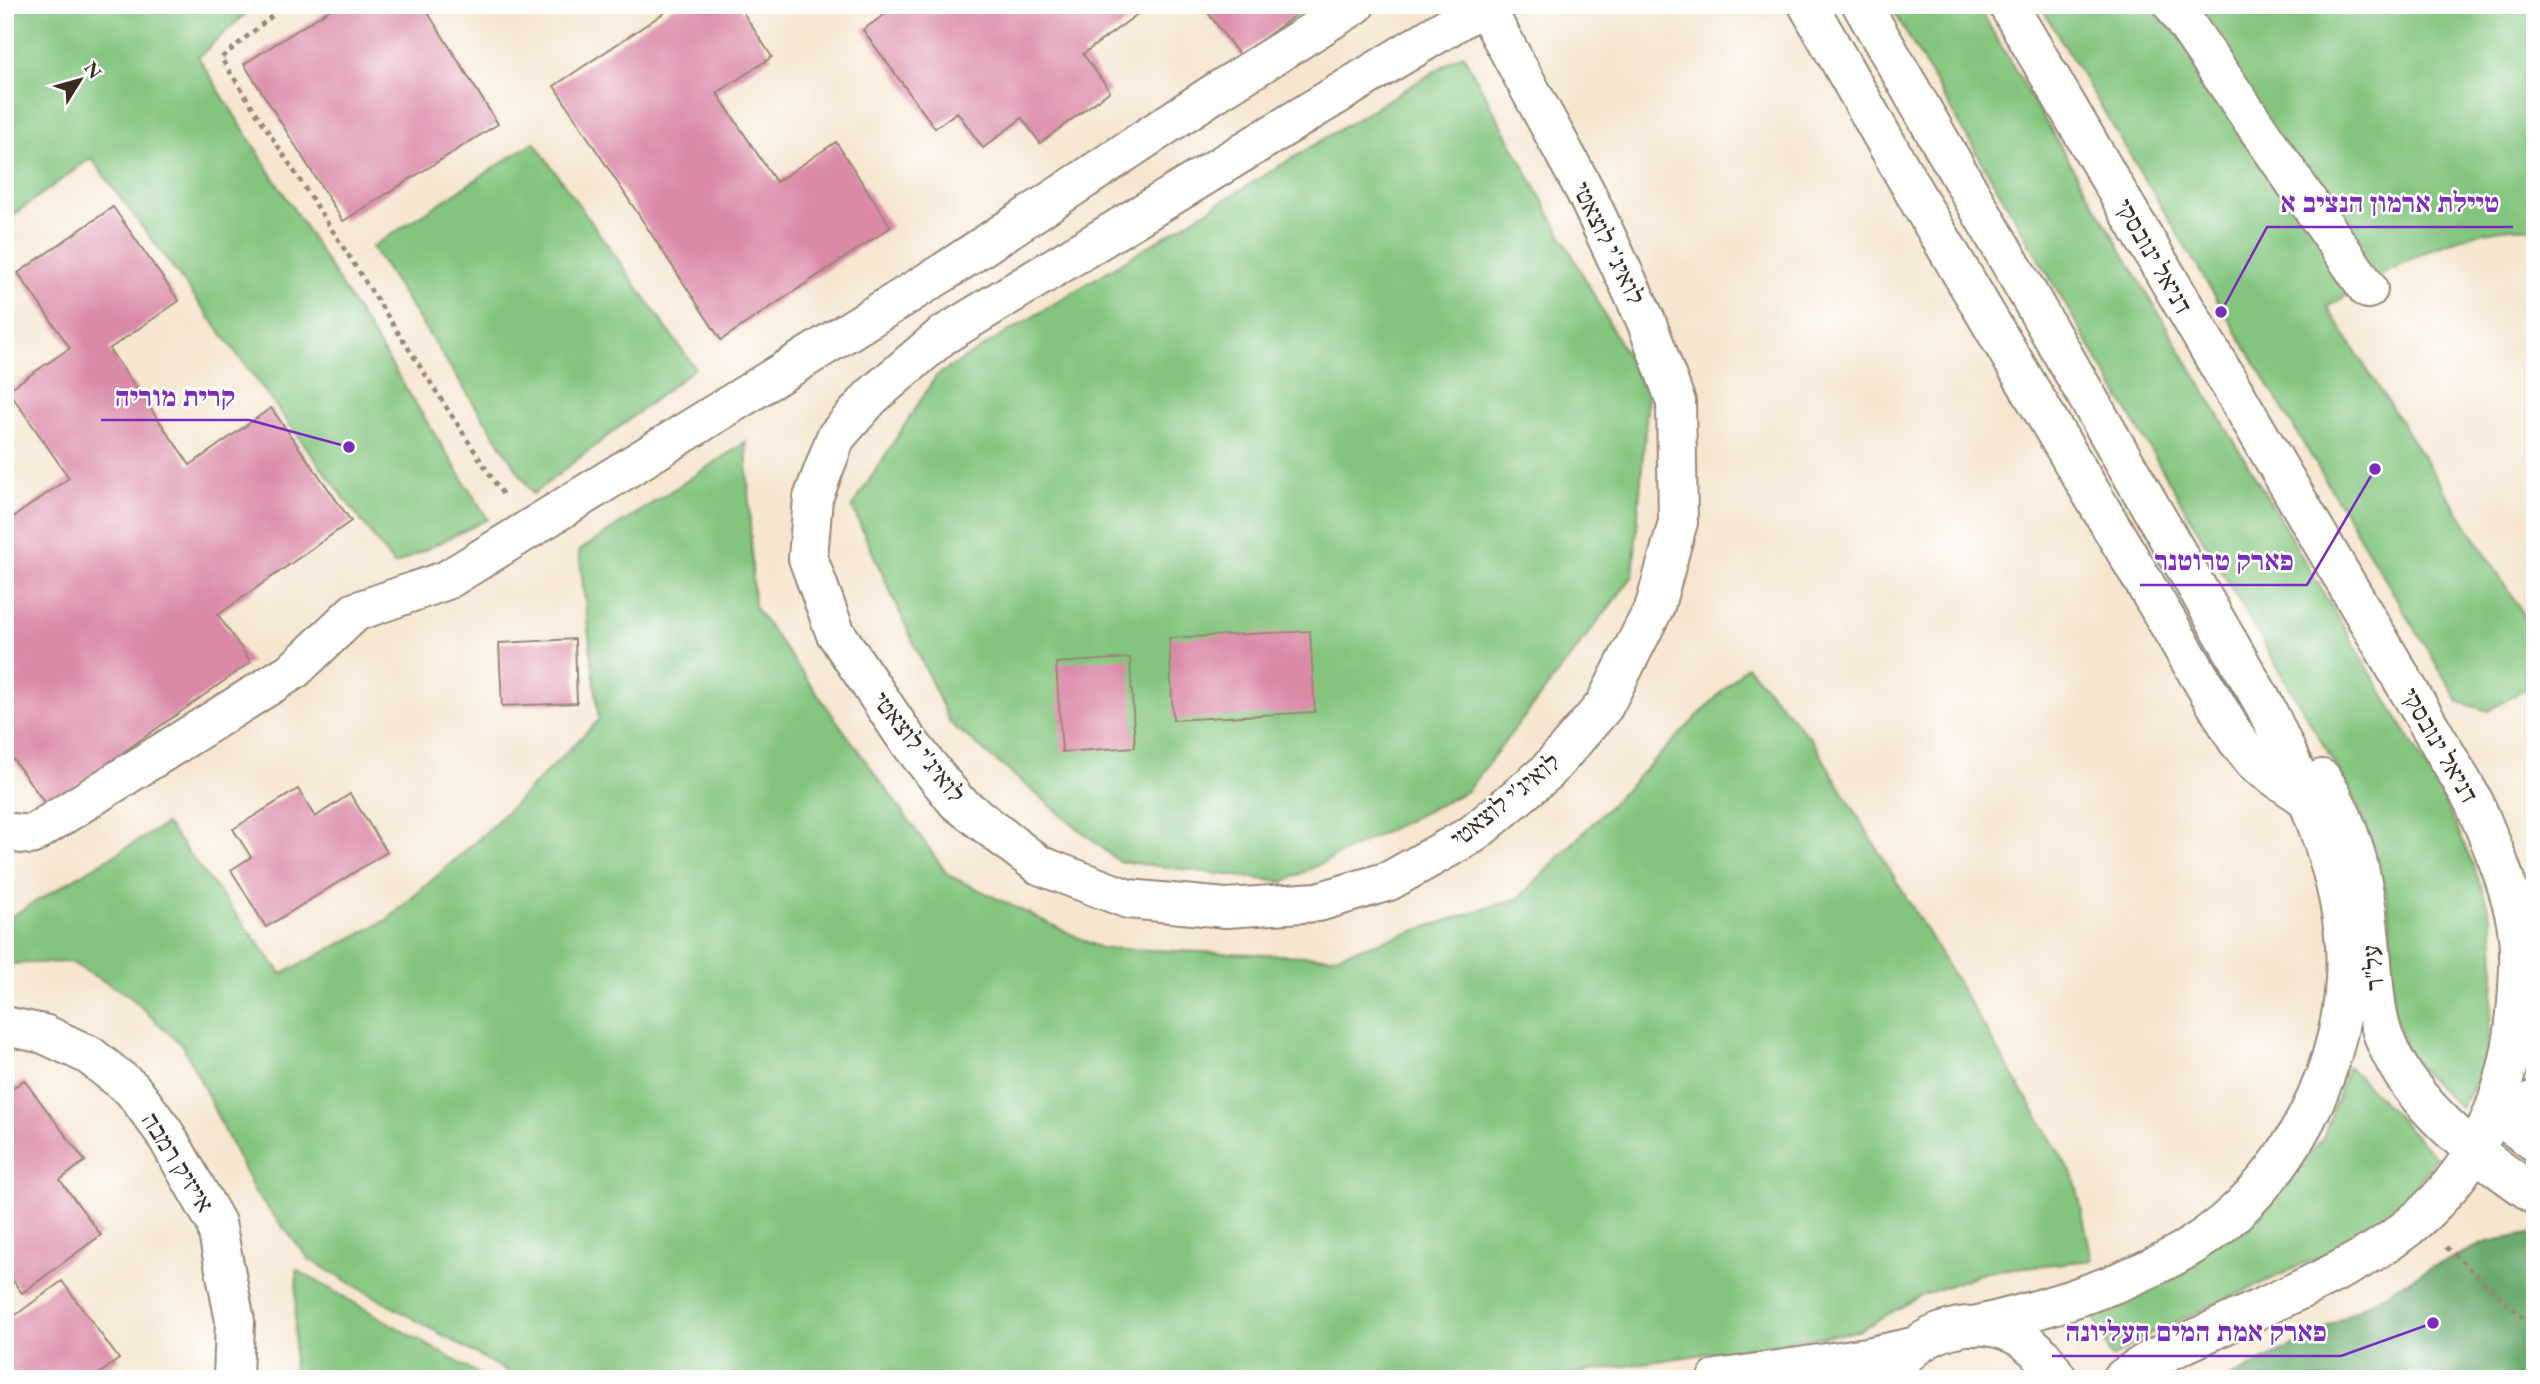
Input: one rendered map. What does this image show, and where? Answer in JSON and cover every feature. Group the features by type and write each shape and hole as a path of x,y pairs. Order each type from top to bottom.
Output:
{"street":[{"path":"5,832 31,835 283,677 355,612 447,580 944,272 1213,94 1355,5"},
{"name":"לואיג'י לוצאטי","path":"1483,5 1585,191 1646,321 1676,402 1678,522 1655,606 1604,706 1548,772 1473,834 1389,881 1318,902 1226,908 1128,899 1040,865 957,802 906,738 835,632 808,558 813,498 836,437 871,397 942,336 1483,5"},
{"path":"1808,5 1923,208 2237,740 2256,765 2307,799"},
{"path":"1717,1379 1857,1359 1913,1347 1952,1328 1974,1326 2061,1302 2143,1271 2189,1247 2231,1216 2268,1175 2297,1134 2321,1087 2338,1040 2345,947 2338,902 2307,799 2264,706 1862,5"},
{"name":"דניאל ינובסקי","path":"2007,5 2474,802 2498,860 2516,923 2519,976 2515,1038 2494,1113 2475,1153 2451,1187 2417,1221 2358,1261 2154,1358 2122,1379"},
{"path":"2173,5 2368,289"},
{"name":"על\"ר","path":"2264,706 2301,747 2333,796 2356,853 2368,911 2376,1009 2385,1040 2424,1101 2450,1132 2535,1195"},
{"name":"אייזיק רמבה","path":"5,1026 44,1034 89,1055 132,1089 164,1132 216,1223 235,1321 233,1379"},
{"path":"2494,1113 2535,1100"},
{"path":"2494,1113 2535,1142"},
{"path":"1974,1326 2001,1330 2026,1341 2046,1359 2058,1379"},
{"path":"1888,1379 1913,1347"}],"path":[{"path":"272,16 221,58 526,530"},
{"path":"2417,1221 2535,1329"}],"green space":[{"path":"5,5 255,5 198,57 488,519 394,565 91,158 5,221"},
{"path":"1890,5 1977,5 2439,789 2481,886 2493,935 2493,998 2487,1042 2479,1075 2460,1108 2415,1062 2398,1028 2393,996 2391,928 2386,897 2375,854 2355,799"},
{"path":"2040,5 2535,5 2535,228 2507,228 2452,241 2400,264 2327,307 2535,632 2535,683 2488,711 2459,702"},
{"path":"1463,54 1648,395 1633,576 1467,791 1284,882 1118,861 950,723 852,507 936,376"},
{"path":"534,142 695,368 533,494 372,247"},
{"path":"746,442 754,606 948,875 1100,948 1331,957 1519,898 1747,666 1812,740 2075,1179 2092,1260 1988,1271 1923,1295 1858,1331 1538,1379 539,1379 506,1371 310,1260 255,1193 184,1047 128,995 70,962 5,964 5,920 166,824 282,974 387,920 484,834 599,720 579,551"},
{"path":"2535,840 2535,889 2526,856"},
{"path":"2348,1066 2436,1157 2414,1189 2386,1216 2344,1246 2147,1335 2112,1358 2090,1308 2263,1209 2323,1138"},
{"path":"2535,1233 2535,1379 2226,1379 2299,1343 2424,1271 2487,1242"},
{"path":"297,1270 487,1379 293,1379"}],"building":[{"path":"337,5 423,5 498,124 343,221 244,64"},
{"path":"676,5 738,5 772,57 717,93 776,182 836,142 891,227 721,340 554,86"},
{"path":"879,5 1150,5 1083,54 1110,91 1040,143 1022,118 983,148 957,112 935,128 863,30 885,14"},
{"path":"1202,5 1309,5 1240,56"},
{"path":"113,207 179,301 109,349 190,465 271,408 351,521 218,615 251,662 47,806 5,748 5,523 69,478 8,390 70,348 18,273"},
{"path":"1310,631 1315,712 1173,720 1169,638"},
{"path":"575,639 577,703 502,706 499,643"},
{"path":"1130,658 1135,747 1062,752 1056,663"},
{"path":"298,789 315,817 350,794 387,852 266,927 231,870 251,857 233,829"},
{"path":"24,1080 85,1161 60,1180 101,1235 22,1293 5,1270 5,1094"},
{"path":"62,1281 119,1359 92,1379 5,1379 5,1315 9,1320"}],"place":[{"name":"טיילת ארמון הנציב א","path":"2221,312"},
{"name":"קרית מוריה","path":"349,447"},
{"name":"פארק טרוטנר","path":"2375,469"},
{"name":"פארק אמת המים העליונה","path":"2433,1323"}]}
